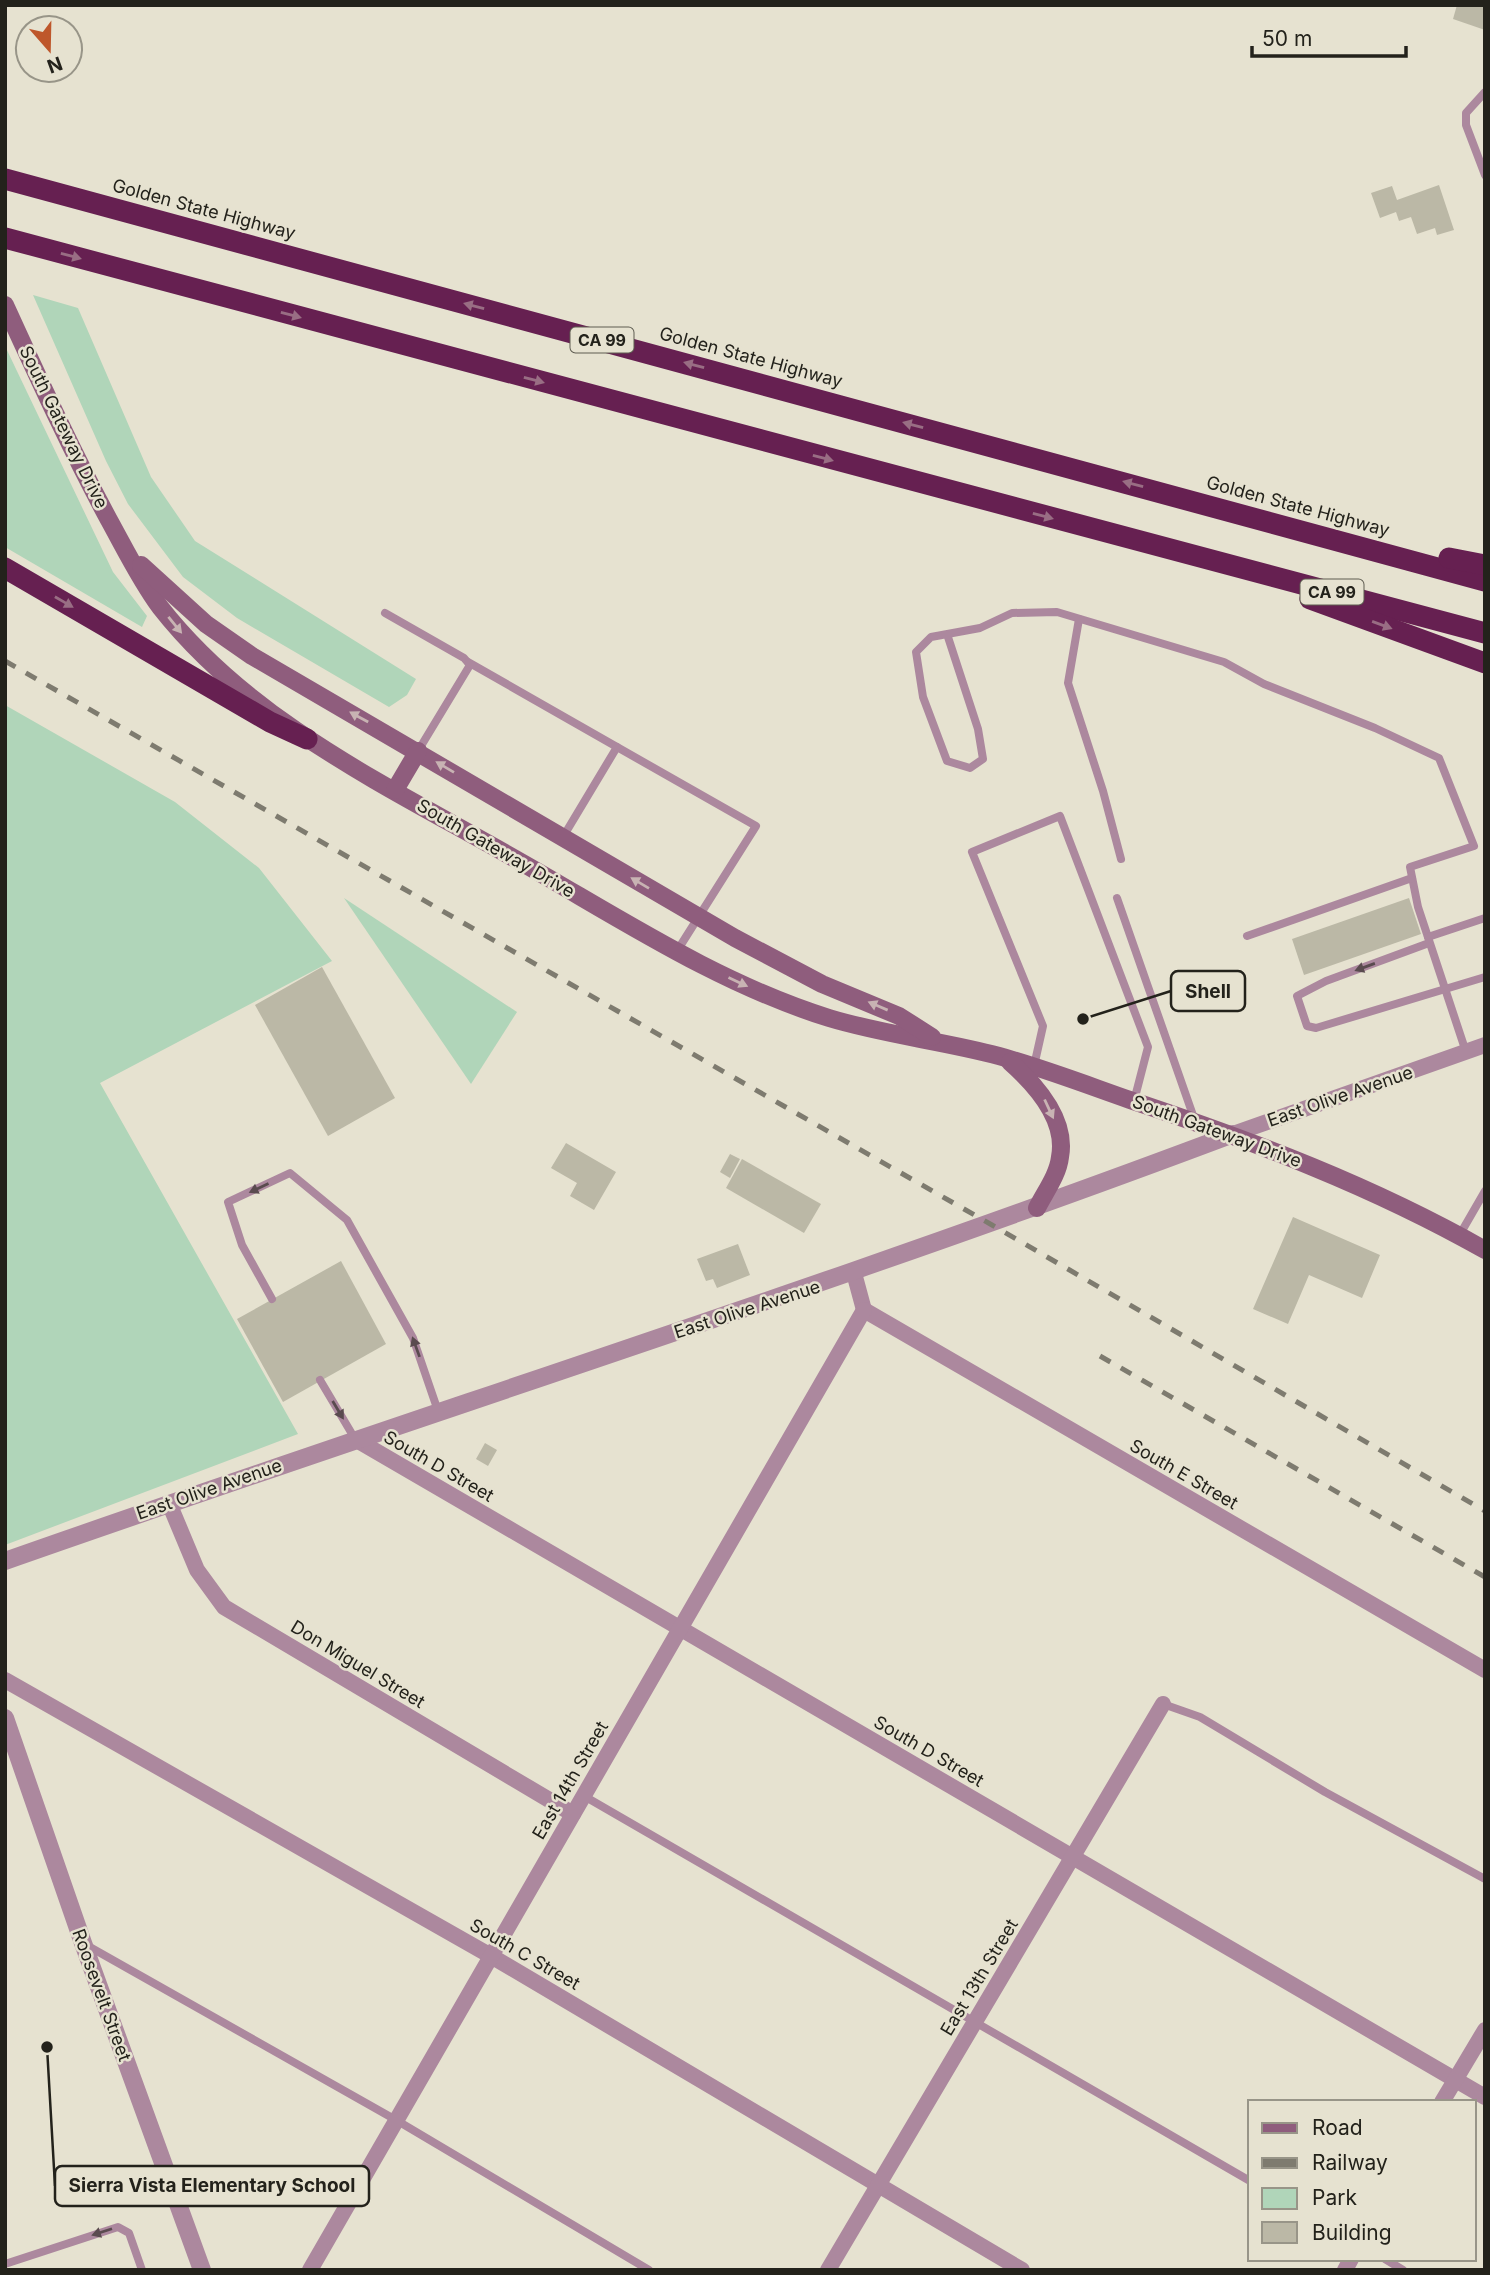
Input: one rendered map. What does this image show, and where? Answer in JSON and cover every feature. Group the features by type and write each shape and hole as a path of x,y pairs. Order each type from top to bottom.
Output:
{"highway":[{"name":"Golden State Highway","path":"5,179 1485,581"},
{"name":"CA 99","path":"5,238 1485,633"},
{"path":"1199,502 1485,565"},
{"path":"1180,552 1485,663"},
{"path":"5,568 270,722 307,739"}],"main road":[{"name":"South Gateway Drive","path":"5,305 82,470 158,603 211,665 307,739 677,951 764,994 885,1034 937,1040 1005,1058 1233,1134 1386,1197 1485,1250"},
{"name":"South Gateway Drive","path":"124,547 170,594 226,639 699,918 822,984 899,1016 937,1040"},
{"path":"395,790 418,751"},
{"path":"1005,1058 1041,1094 1060,1140 1057,1171 1037,1208"}],"street":[{"name":"East Olive Avenue","path":"5,1561 355,1438 853,1273 1037,1208 1233,1134 1484,1047"},
{"path":"853,1273 864,1310"},
{"name":"East 14th Street","path":"310,2270 864,1310"},
{"name":"South E Street","path":"864,1310 1485,1670"},
{"name":"South D Street","path":"355,1438 1485,2097"},
{"name":"Don Miguel Street","path":"169,1503 197,1570 224,1607 573,1814"},
{"name":"South C Street","path":"5,1680 491,1956 1021,2270"},
{"name":"East 13th Street","path":"828,2270 1163,1704"},
{"name":"Roosevelt Street","path":"5,1718 83,1943 202,2270"},
{"path":"1443,2100 1485,2029"}],"lane":[{"path":"1485,92 1466,113 1466,125 1485,175"},
{"path":"947,634 978,729 983,759 970,768 947,761 923,697 916,652 931,637 947,634 980,628 1012,613 1057,612 1224,662 1264,684 1375,728 1438,758 1474,846 1410,867 1429,940 1466,1052"},
{"path":"385,613 756,826 677,951"},
{"path":"1079,619 1069,683 1121,859"},
{"path":"418,751 470,665 467,661"},
{"path":"563,837 617,747"},
{"path":"1033,1067 1042,1026 972,852 1060,816 1148,1048 1135,1101"},
{"path":"1247,936 1412,878"},
{"path":"1117,898 1195,1121"},
{"path":"1485,918 1326,981 1297,996 1301,1016 1307,1026 1316,1028 1485,977"},
{"path":"272,1299 242,1245 228,1202 290,1173 347,1220 413,1338 438,1411"},
{"path":"1459,1236 1485,1192"},
{"path":"320,1380 355,1438"},
{"path":"1163,1704 1200,1717 1325,1792 1485,1879"},
{"path":"584,1796 1248,2180"},
{"path":"83,1943 396,2120 649,2270"},
{"path":"5,2264 118,2227 129,2233 142,2270"}],"green space":[{"path":"33,295 78,308 151,477 195,541 416,679 407,695 389,707 237,618 183,577 128,504 106,461"},
{"path":"5,346 113,572 147,616 142,627 5,547"},
{"path":"5,705 175,802 259,868 332,961 100,1083 298,1434 5,1545"},
{"path":"344,898 517,1012 471,1084"}],"building":[{"path":"1457,5 1485,5 1485,30 1453,19"},
{"path":"1439,185 1454,230 1437,235 1435,228 1417,234 1411,217 1399,221 1396,212 1380,218 1371,193 1392,186 1397,200"},
{"path":"1409,898 1421,934 1304,975 1292,939"},
{"path":"322,967 395,1098 328,1136 255,1005"},
{"path":"566,1143 616,1172 594,1210 570,1196 577,1183 551,1168"},
{"path":"730,1154 740,1159 730,1178 720,1172"},
{"path":"742,1159 821,1204 804,1233 726,1188"},
{"path":"1293,1217 1380,1255 1362,1298 1309,1275 1288,1324 1253,1309"},
{"path":"738,1244 750,1275 717,1288 713,1279 706,1281 697,1259"},
{"path":"341,1261 386,1344 283,1402 237,1319"},
{"path":"485,1443 497,1450 488,1466 476,1459"}],"railway":[{"path":"5,661 992,1225 1485,1511"},
{"path":"1100,1356 1485,1577"}],"place":[{"name":"Shell","path":"1083,1019"},
{"name":"Sierra Vista Elementary School","path":"47,2047"}]}
